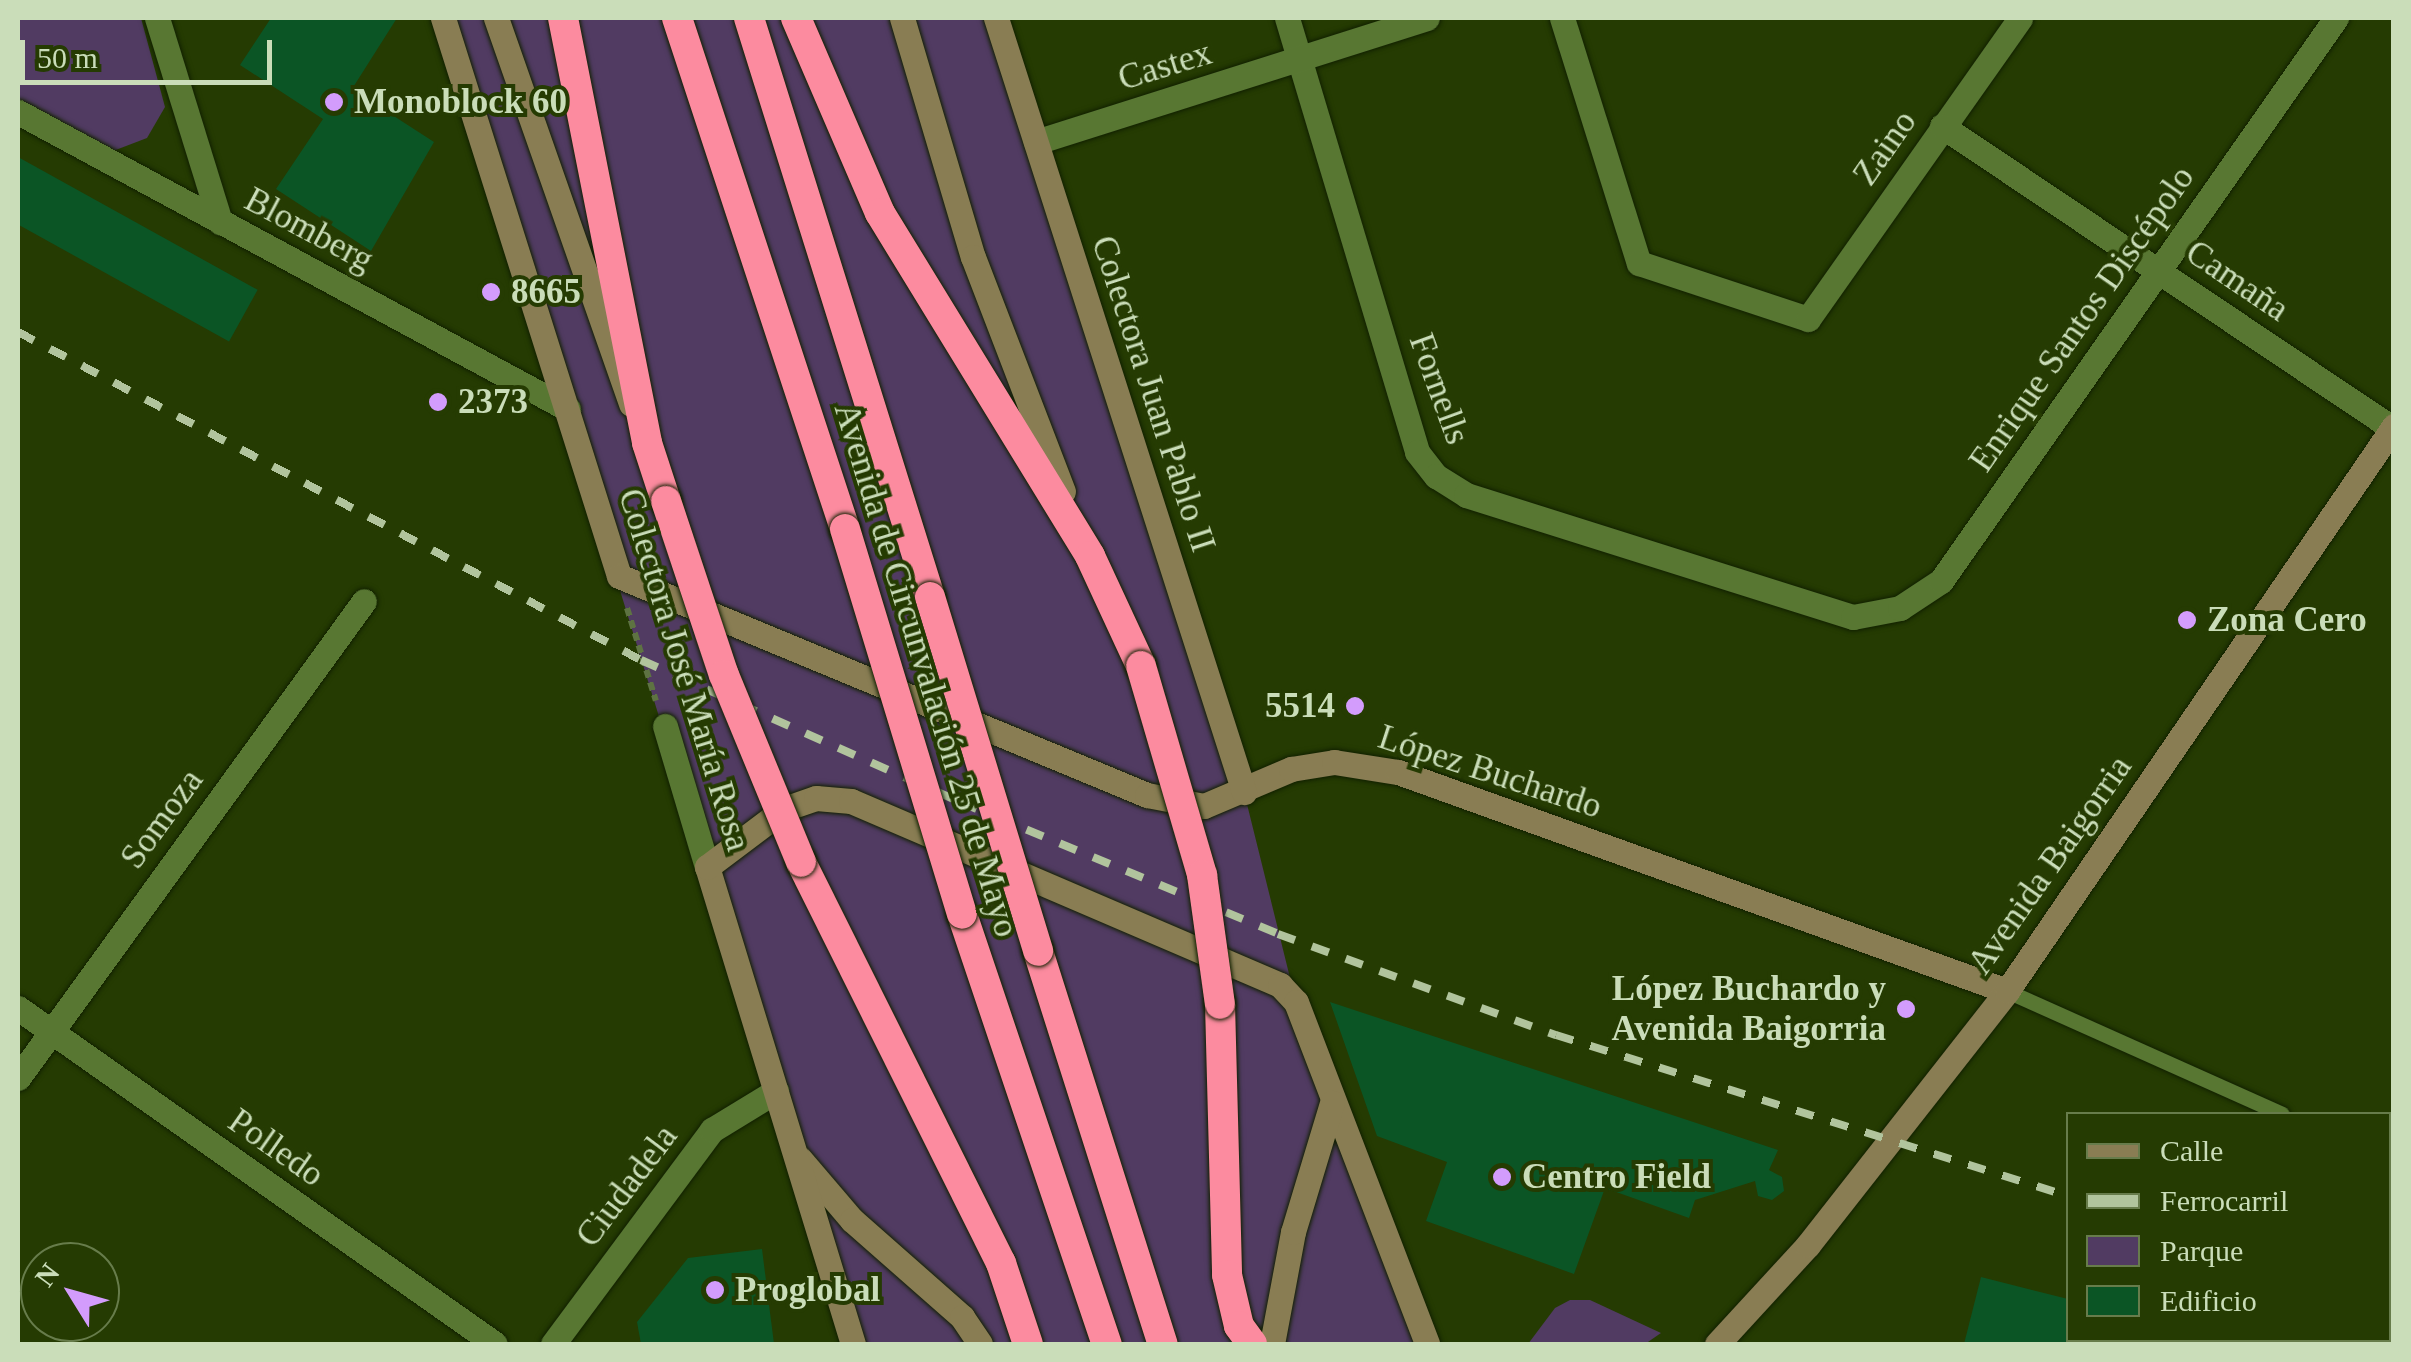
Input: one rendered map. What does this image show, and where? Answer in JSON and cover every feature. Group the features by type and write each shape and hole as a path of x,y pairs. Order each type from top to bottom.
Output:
{"highway":[{"path":"564,18 647,443 724,675 801,862 1001,1262 1028,1344"},
{"name":"Avenida de Circunvalación 25 de Mayo","path":"677,18 845,528 962,914 1107,1344"},
{"name":"Avenida de Circunvalación 25 de Mayo","path":"749,18 1162,1344"},
{"path":"796,18 880,214 1090,556 1141,666 1178,773 1202,875 1220,1004 1226,1275 1239,1326 1252,1344"}],"main road":[{"name":"Colectora José María Rosa","path":"443,18 619,576"},
{"path":"496,18 605,345 647,443"},
{"path":"902,18 973,257 1090,556"},
{"name":"Colectora Juan Pablo II","path":"996,18 1244,792"},
{"name":"Avenida Baigorria","path":"1717,1344 1808,1245 2007,991 2393,427"},
{"name":"López Buchardo","path":"619,576 1147,795 1204,806 1244,792 1291,768 1334,762 1398,772 2007,991"},
{"path":"706,867 784,810 816,798 851,802 1264,976 1296,1002 1427,1344"},
{"name":"Colectora José María Rosa","path":"706,867 853,1344"},
{"path":"1272,1344 1294,1232 1332,1102"},
{"path":"794,1152 852,1220 962,1317 980,1344"},
{"name":"Avenida Baigorria","path":"1695,1344 1736,1322"}],"street":[{"path":"156,18 220,222"},
{"name":"Fornells","path":"1287,18 1417,452 1436,476 1466,495 1853,617"},
{"name":"Castex","path":"1036,142 1301,62 1426,18"},
{"name":"Zaino","path":"1562,18 1638,264 1808,318 2020,18"},
{"name":"Enrique Santos Discépolo","path":"1853,617 1900,608 1941,581 2336,18"},
{"name":"Blomberg","path":"18,112 568,409"},
{"name":"Camaña","path":"1942,126 2393,427"},
{"name":"Somoza","path":"18,1078 364,601"},
{"name":"Colectora José María Rosa","path":"664,726 706,867"},
{"name":"Polledo","path":"18,1008 495,1344"},
{"name":"Ciudadela","path":"553,1344 712,1130 776,1091"}],"lane":[{"path":"2007,991 2278,1112"}],"path":[{"name":"Colectora José María Rosa","path":"619,576 664,726"}],"green space":[{"path":"18,18 141,18 165,107 147,138 113,151 18,100"},
{"path":"443,18 996,18 1244,792 1296,1002 1427,1344 853,1344"},
{"path":"1570,1300 1590,1300 1661,1333 1645,1344 1528,1344 1555,1308"}],"building":[{"name":"Monoblock 60","path":"271,18 397,18 352,89 434,142 371,251 276,189 323,119 240,65"},
{"path":"18,157 258,290 229,341 18,224"},
{"path":"1330,1002 1778,1150 1769,1170 1782,1177 1784,1191 1772,1200 1758,1196 1755,1181 1695,1200 1689,1218 1605,1188 1574,1274 1426,1221 1447,1162 1377,1136"},
{"name":"Proglobal","path":"762,1249 774,1344 641,1344 637,1322 688,1258"},
{"path":"1981,1277 2066,1298 2068,1344 1964,1344"}],"railway":[{"path":"18,332 641,660 960,802 1278,934 1556,1035 2066,1195"}],"place":[{"name":"Monoblock 60","path":"334,102"},
{"name":"8665","path":"491,292"},
{"name":"2373","path":"438,402"},
{"name":"Zona Cero","path":"2187,620"},
{"name":"5514","path":"1355,706"},
{"name":"López Buchardo y Avenida Baigorria","path":"1906,1009"},
{"name":"Centro Field","path":"1502,1177"},
{"name":"Proglobal","path":"715,1290"}]}
